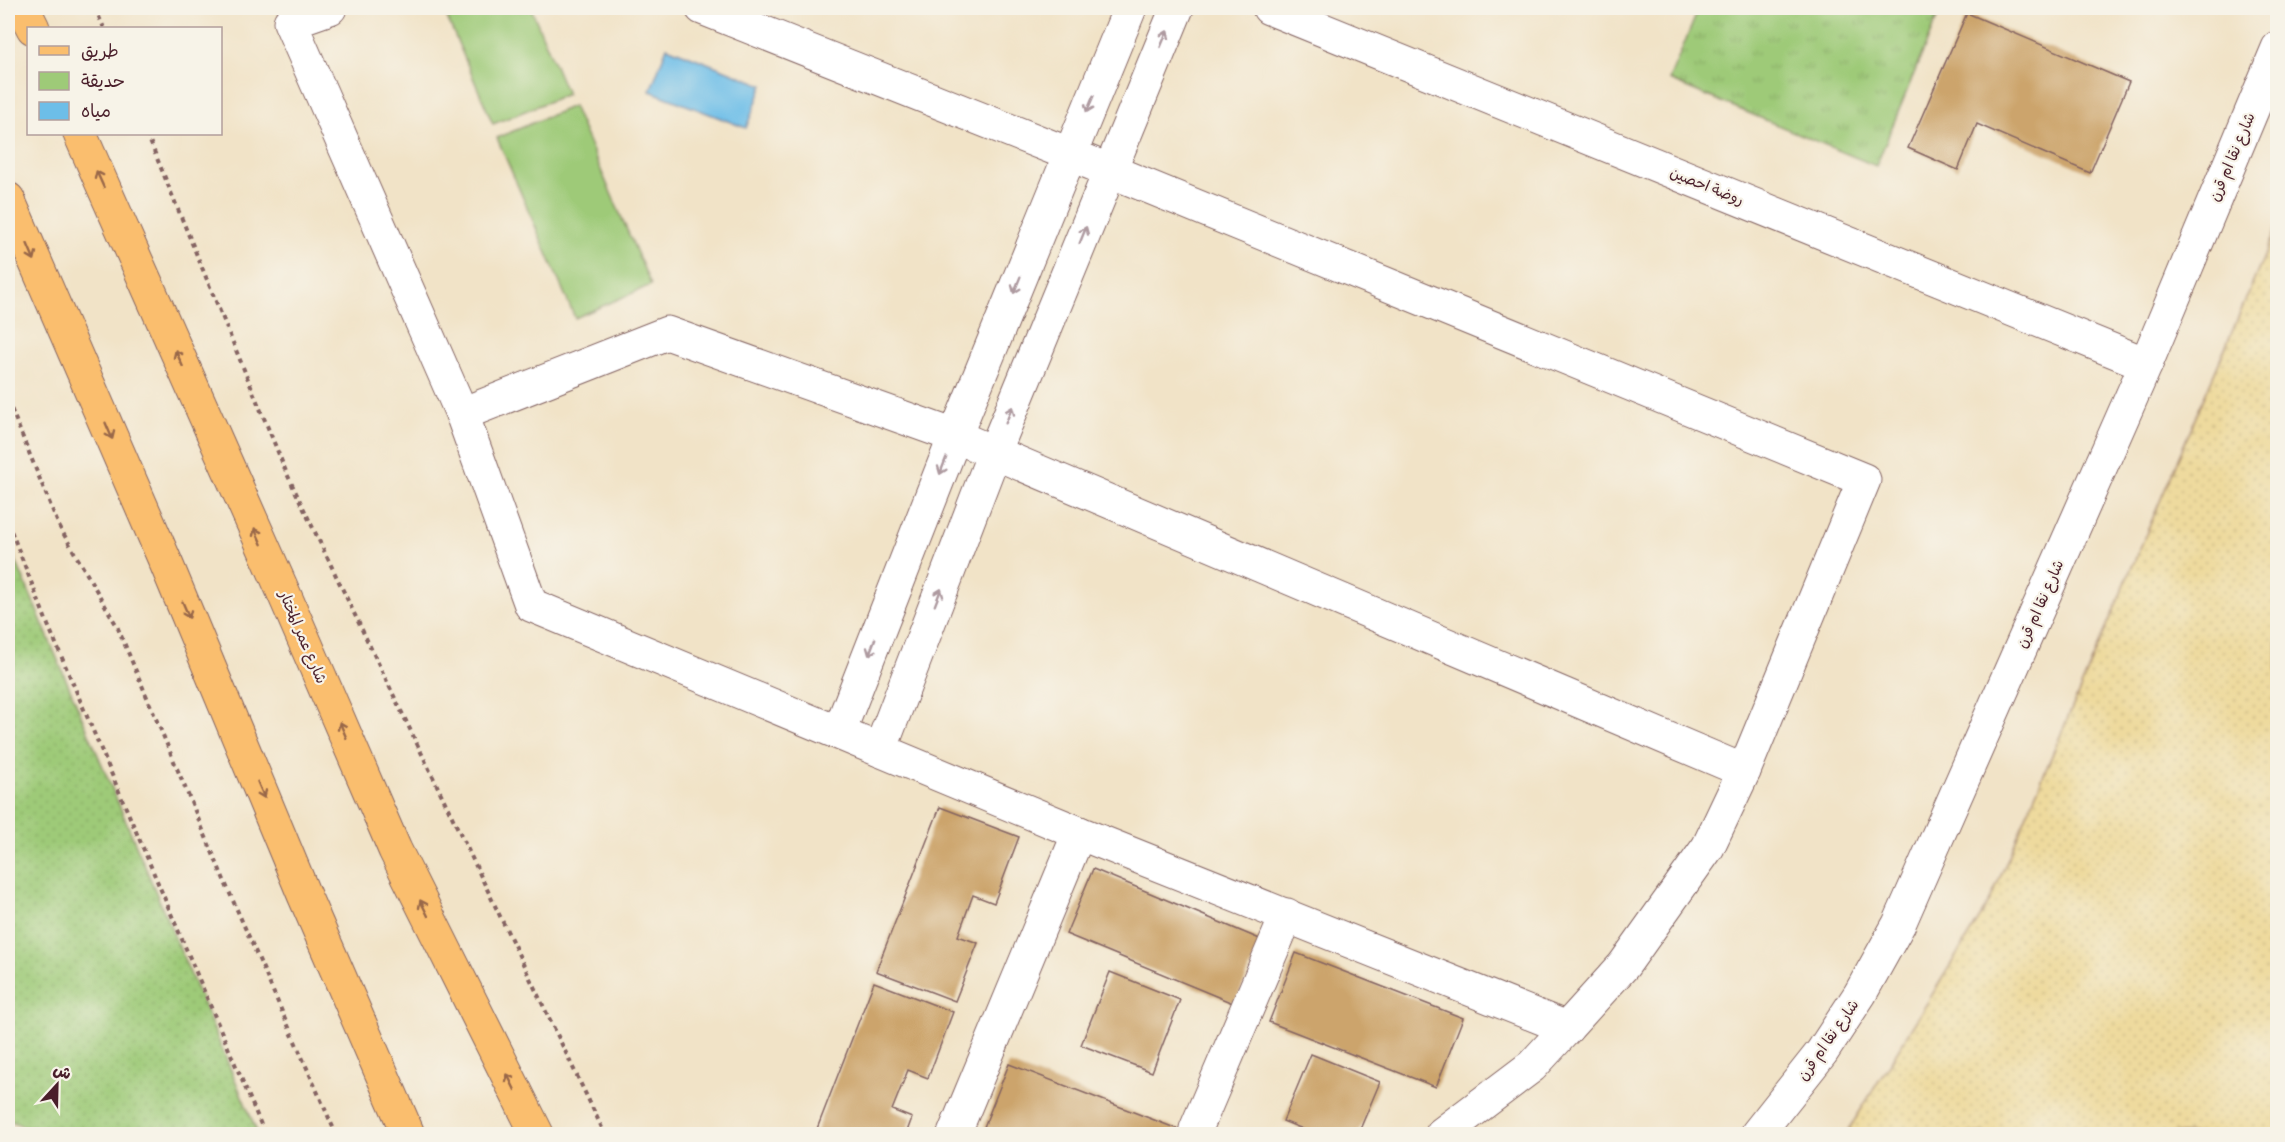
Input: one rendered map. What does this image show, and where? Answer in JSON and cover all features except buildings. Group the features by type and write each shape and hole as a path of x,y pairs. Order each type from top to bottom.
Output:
{"main road":[{"path":"23,8 33,27"},
{"name":"شارع عمر المختار","path":"80,135 287,600 395,850 537,1134"},
{"path":"8,199 166,563 300,884 408,1134"}],"street":[{"path":"32,8 34,27"},
{"path":"330,8 290,22 462,414 531,605 1078,833 1567,1028"},
{"path":"702,8 1069,154 1864,480 1744,771 1708,847 1624,964 1532,1066 1443,1134"},
{"path":"839,732 955,436 1130,8"},
{"path":"880,750 994,453 1178,8"},
{"name":"روضة احصين","path":"1269,8 2146,364"},
{"name":"شارع نقا ام قرن","path":"1756,1134 1822,1052 1860,994 1899,924 2146,364 2277,48"},
{"path":"462,414 668,333 955,436 1744,771"},
{"path":"954,1134 1078,833"},
{"path":"1195,1134 1287,915"}],"path":[{"path":"95,8 104,27"},
{"path":"147,135 287,474 605,1134"},
{"path":"8,401 59,526 117,626 223,877 336,1134"},
{"path":"8,523 48,625 265,1134"},
{"path":"8,1130 18,1134"}],"green space":[{"path":"443,8 531,8 567,94 493,124"},
{"path":"1699,8 1941,8 1876,166 1669,80"},
{"path":"573,106 651,285 575,318 497,138"},
{"path":"8,542 258,1134 44,1134 8,1120"}],"sand":[{"path":"2277,226 2277,1134 1846,1134 1990,901"}],"water":[{"path":"667,47 763,85 746,128 650,91"}]}
